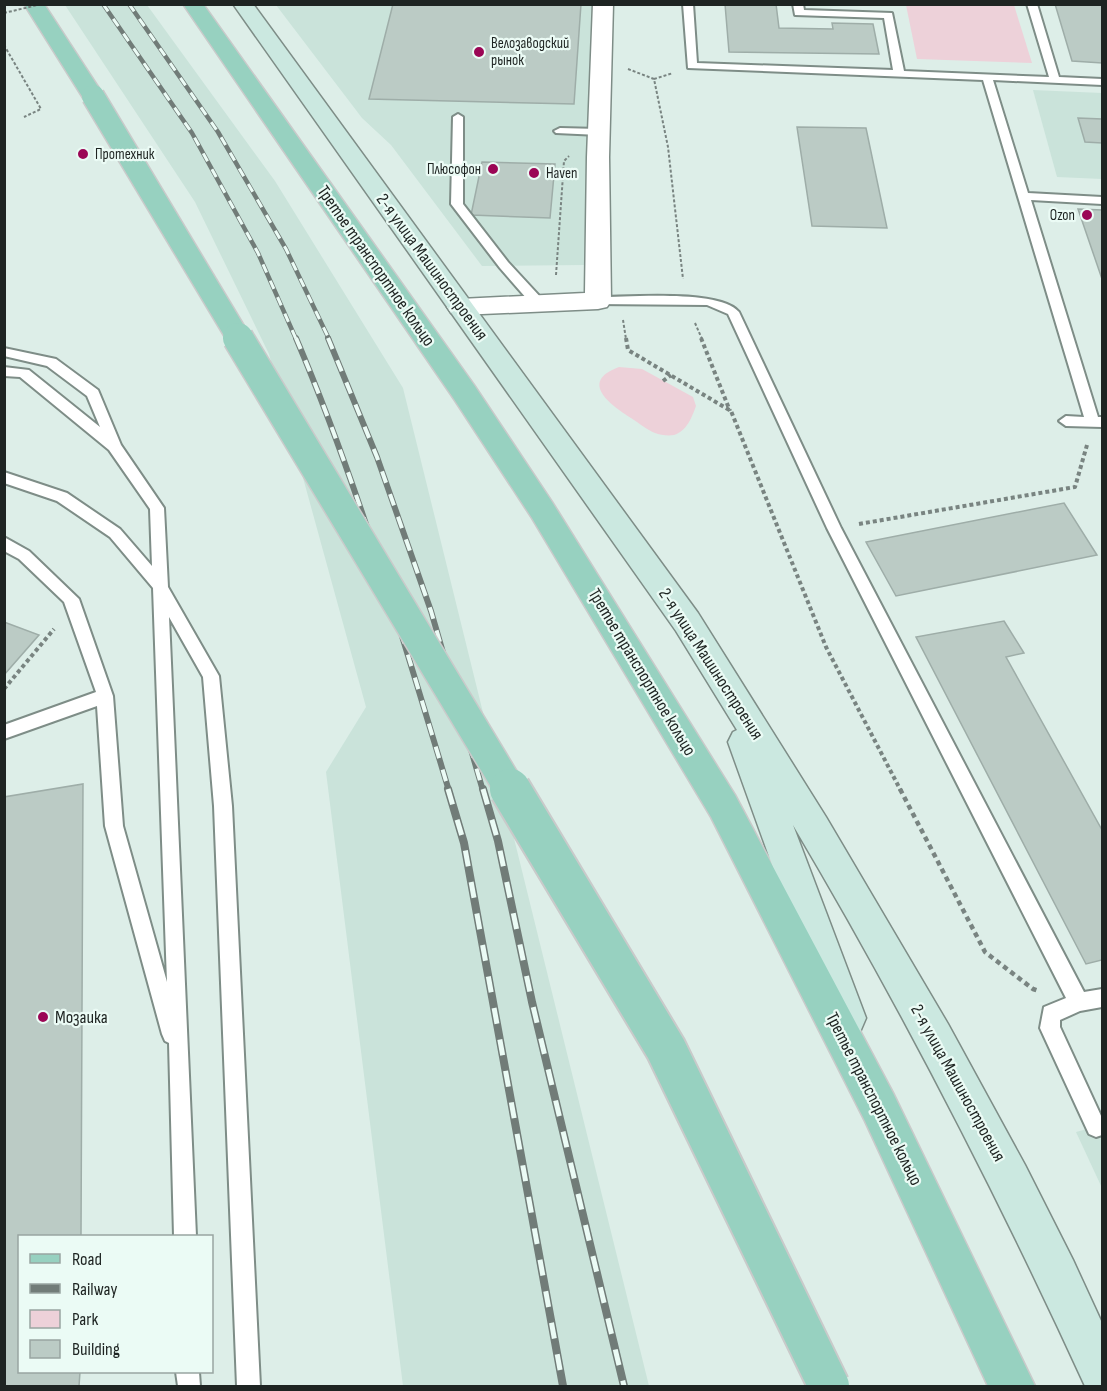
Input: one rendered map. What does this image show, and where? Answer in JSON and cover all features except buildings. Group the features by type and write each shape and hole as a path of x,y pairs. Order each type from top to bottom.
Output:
{"main road":[{"path":"21,4 55,37"},
{"path":"34,4 93,96 666,1049 829,1386"},
{"name":"Третье транспортное кольцо","path":"193,4 464,392 542,510 723,806 879,1107 1012,1386"},
{"name":"2-я улица Машиностроения","path":"243,4 687,622 719,672 824,845 1011,1180 1102,1372"},
{"path":"719,672 879,1107"}],"street":[{"path":"460,307 609,301 599,132 603,4"}],"lane":[{"path":"688,4 692,66 1102,82"},
{"path":"798,4 799,12 888,15 899,75"},
{"path":"1032,4 1055,80"},
{"path":"987,77 1098,422 1066,421"},
{"path":"458,117 457,204 504,265 539,303"},
{"path":"560,131 599,132"},
{"path":"1024,196 1102,200"},
{"path":"609,301 686,299 722,304 733,312 834,528 1078,1002"},
{"path":"4,352 51,362 93,393 114,446 157,508 185,1235"},
{"path":"4,371 24,373 114,446"},
{"path":"4,477 62,497 115,533 159,585 211,676 223,806 249,1386"},
{"path":"4,543 24,555 71,599 105,696 114,826 180,1062"},
{"path":"4,732 105,696"},
{"path":"1096,1127 1050,1028 1051,1014 1078,1002 1102,998"}],"path":[{"path":"4,13 42,4"},
{"path":"4,45 41,109 24,117"},
{"path":"621,72 625,68 654,79 668,147 686,299 826,647 986,952 1034,989 1078,1002"},
{"path":"609,301 628,350 731,411"},
{"path":"663,381 671,375"},
{"path":"834,528 1075,487 1098,422"},
{"path":"4,688 54,629"}],"shaded area":[{"path":"65,5 147,5 275,181 403,388 649,1386 403,1386 326,772 366,707 269,354 195,202"},
{"path":"276,5 594,5 584,265 482,266 391,145 362,118"},
{"path":"1033,90 1102,93 1102,179 1057,177"},
{"path":"1102,1125 1102,1188 1076,1132"}],"green space":[{"path":"906,5 1014,5 1032,63 917,59"},
{"path":"619,367 642,369 693,397 696,406 686,427 674,435 657,434 615,407 602,393 600,386 601,379 607,373"}],"railway":[{"path":"103,4 192,133 258,253 296,339"},
{"path":"129,4 218,132 286,249 329,339"},
{"path":"296,338 360,505 449,791"},
{"path":"328,338 377,457 431,611 483,791"},
{"path":"448,789 464,843 563,1386"},
{"path":"483,789 498,841 532,1002 624,1386"}],"place":[{"name":"Велозаводский рынок","path":"479,52"},
{"name":"Протехник","path":"83,154"},
{"name":"Плюсофон","path":"493,169"},
{"name":"Haven","path":"534,173"},
{"name":"Ozon","path":"1087,215"},
{"name":"Мозаика","path":"43,1017"}]}
